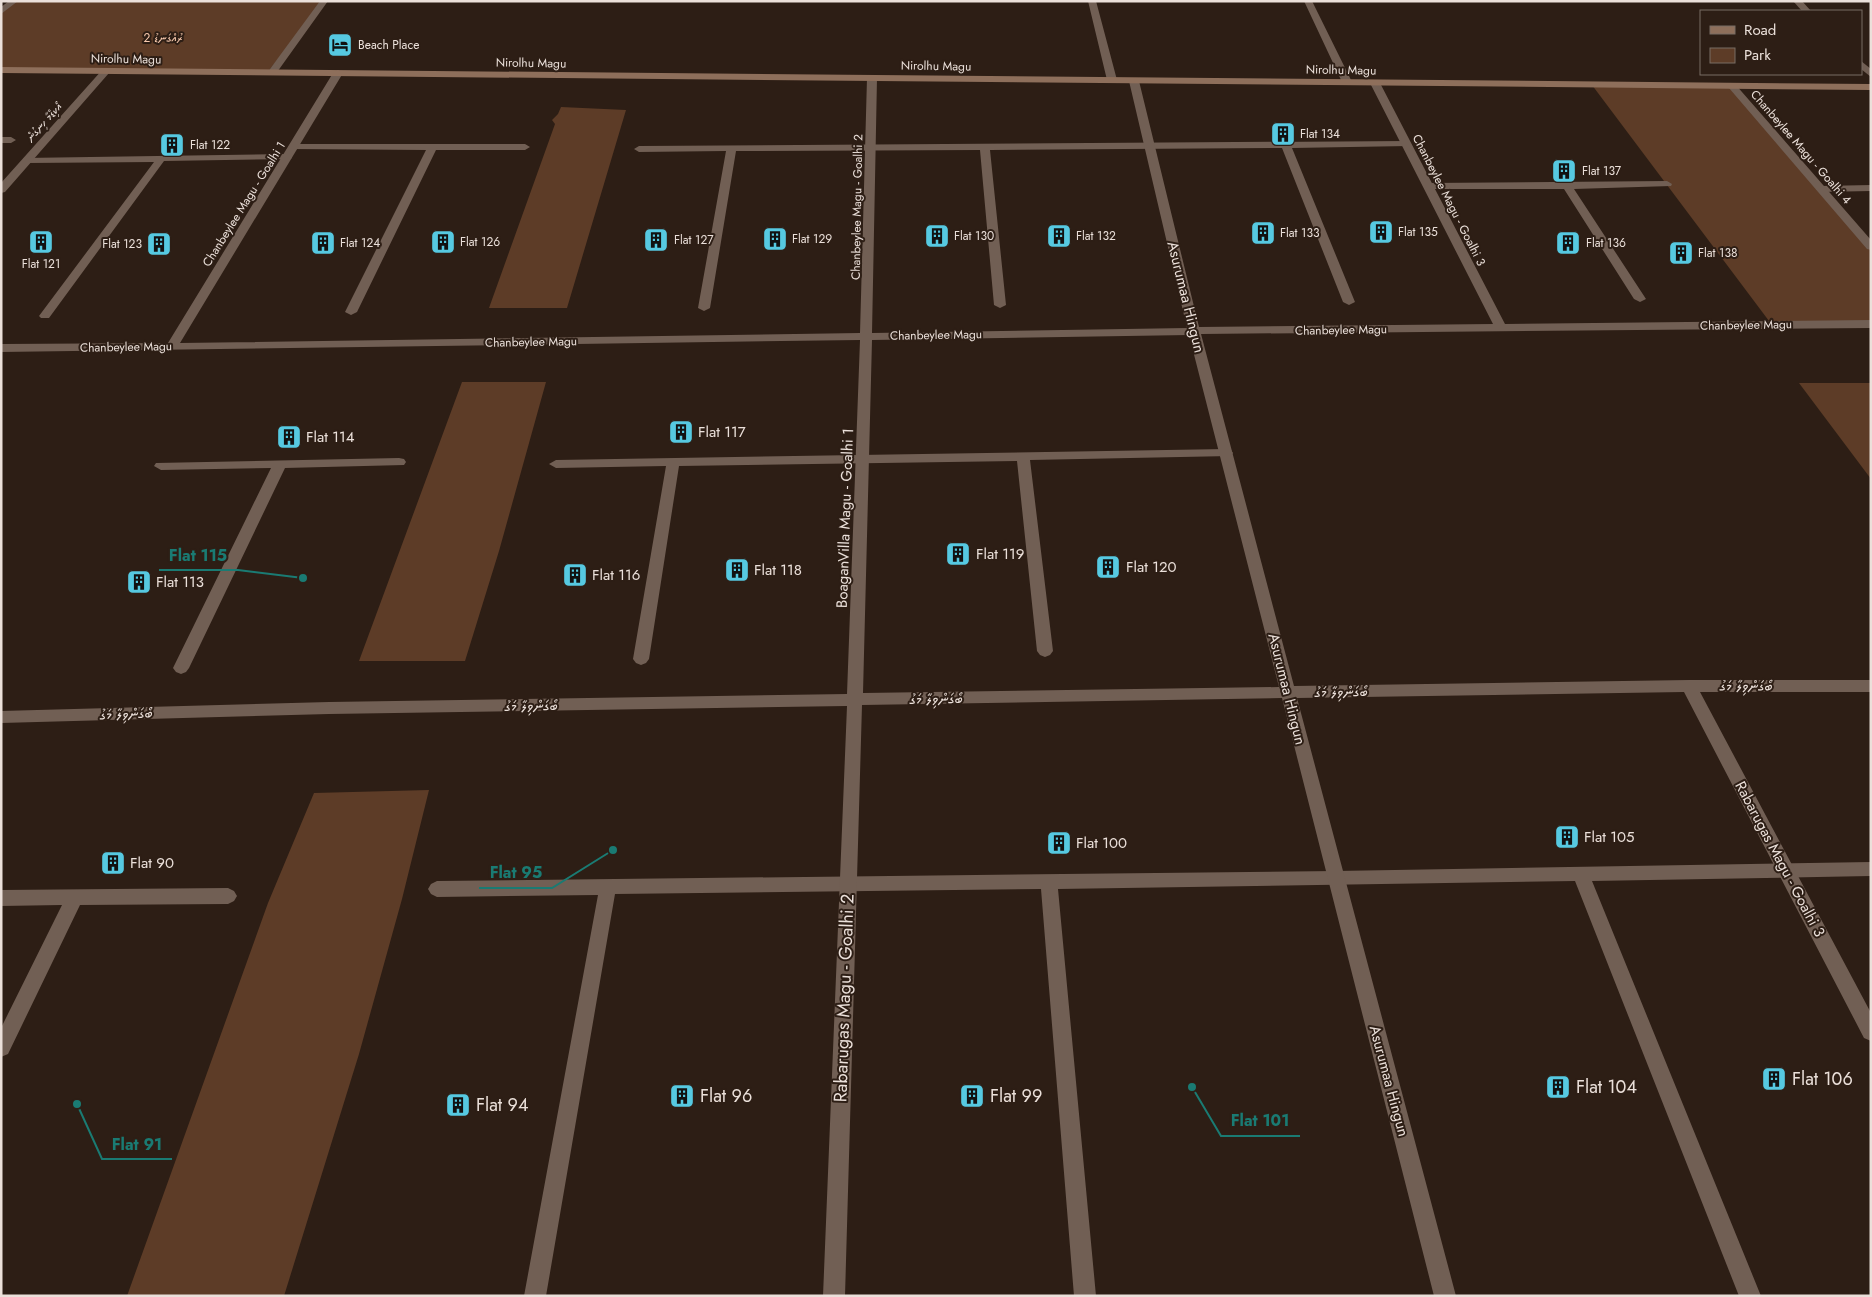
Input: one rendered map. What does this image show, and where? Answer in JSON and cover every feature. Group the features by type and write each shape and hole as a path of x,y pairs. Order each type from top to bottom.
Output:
{"street":[{"path":"1,12 14,1"},
{"path":"272,73 324,1"},
{"path":"1092,1 1112,80"},
{"path":"1308,1 1347,82"},
{"path":"1796,1 1806,10"},
{"path":"1862,65 1871,74"},
{"name":"Nirolhu Magu","path":"1,70 1871,87"},
{"name":"އޯކިޑްމާ ހިނގުން","path":"1,190 106,71"},
{"name":"Chanbeylee Magu - Goalhi 1","path":"171,347 338,73"},
{"name":"Chanbeylee Magu - Goalhi 2","path":"867,336 872,78"},
{"name":"Asurumaa Hingun","path":"1134,81 1194,331 1445,1296"},
{"name":"Chanbeylee Magu - Goalhi 3","path":"1375,83 1501,328"},
{"name":"Chanbeylee Magu - Goalhi 4","path":"1732,86 1871,247"},
{"path":"639,149 1406,144"},
{"path":"1286,145 1349,302"},
{"path":"351,312 432,147"},
{"path":"294,148 525,147"},
{"path":"986,147 1000,305"},
{"path":"704,308 731,149"},
{"path":"28,160 287,158"},
{"path":"45,316 161,159"},
{"path":"1428,186 1667,184"},
{"path":"1567,186 1640,299"},
{"path":"1820,189 1871,188"},
{"name":"Chanbeylee Magu","path":"1,348 1194,331 1871,324"},
{"name":"BoaganVilla Magu - Goalhi 1","path":"855,700 867,336"},
{"path":"556,464 1226,453"},
{"path":"1023,456 1045,651"},
{"path":"162,466 398,462"},
{"path":"641,659 673,462"},
{"path":"181,668 280,464"},
{"name":"ބޯގަންވިލާ މަގު","path":"1,717 329,708 1689,686 1871,686"},
{"name":"Rabarugas Magu - Goalhi 3","path":"1689,686 1871,1032"},
{"name":"Rabarugas Magu - Goalhi 2","path":"834,1296 855,700"},
{"path":"437,889 1336,878 1871,869"},
{"path":"1581,874 1750,1296"},
{"path":"1049,881 1085,1296"},
{"path":"535,1296 608,886"},
{"path":"1,898 228,896"},
{"path":"1,1048 75,897"}],"green space":[{"name":"ރުއްގަނޑު 2","path":"15,1 324,1 266,74 1,72 1,13"},
{"path":"1592,85 1732,86 1871,247 1871,324 1772,325"},
{"path":"561,107 626,110 567,308 489,308 555,124 552,120 558,114"},
{"path":"462,382 546,382 499,551 465,661 359,661"},
{"path":"1799,383 1871,383 1871,479"},
{"path":"429,790 402,899 359,1054 284,1296 127,1296 268,903 314,793"}],"place":[{"name":"Beach Place","path":"340,45"},
{"name":"Flat 134","path":"1283,134"},
{"name":"Flat 122","path":"172,145"},
{"name":"Flat 137","path":"1564,171"},
{"name":"Flat 135","path":"1381,232"},
{"name":"Flat 133","path":"1263,233"},
{"name":"Flat 130","path":"937,236"},
{"name":"Flat 132","path":"1059,236"},
{"name":"Flat 129","path":"775,239"},
{"name":"Flat 127","path":"656,240"},
{"name":"Flat 121","path":"41,242"},
{"name":"Flat 126","path":"443,242"},
{"name":"Flat 124","path":"323,243"},
{"name":"Flat 136","path":"1568,243"},
{"name":"Flat 123","path":"159,244"},
{"name":"Flat 138","path":"1681,253"},
{"name":"Flat 117","path":"681,432"},
{"name":"Flat 114","path":"289,437"},
{"name":"Flat 119","path":"958,554"},
{"name":"Flat 120","path":"1108,567"},
{"name":"Flat 118","path":"737,570"},
{"name":"Flat 116","path":"575,575"},
{"name":"Flat 115","path":"303,578"},
{"name":"Flat 113","path":"139,582"},
{"name":"Flat 105","path":"1567,837"},
{"name":"Flat 100","path":"1059,843"},
{"name":"Flat 95","path":"613,850"},
{"name":"Flat 90","path":"113,863"},
{"name":"Flat 106","path":"1774,1079"},
{"name":"Flat 101","path":"1192,1087"},
{"name":"Flat 104","path":"1558,1087"},
{"name":"Flat 96","path":"682,1096"},
{"name":"Flat 99","path":"972,1096"},
{"name":"Flat 91","path":"77,1104"},
{"name":"Flat 94","path":"458,1105"}]}
